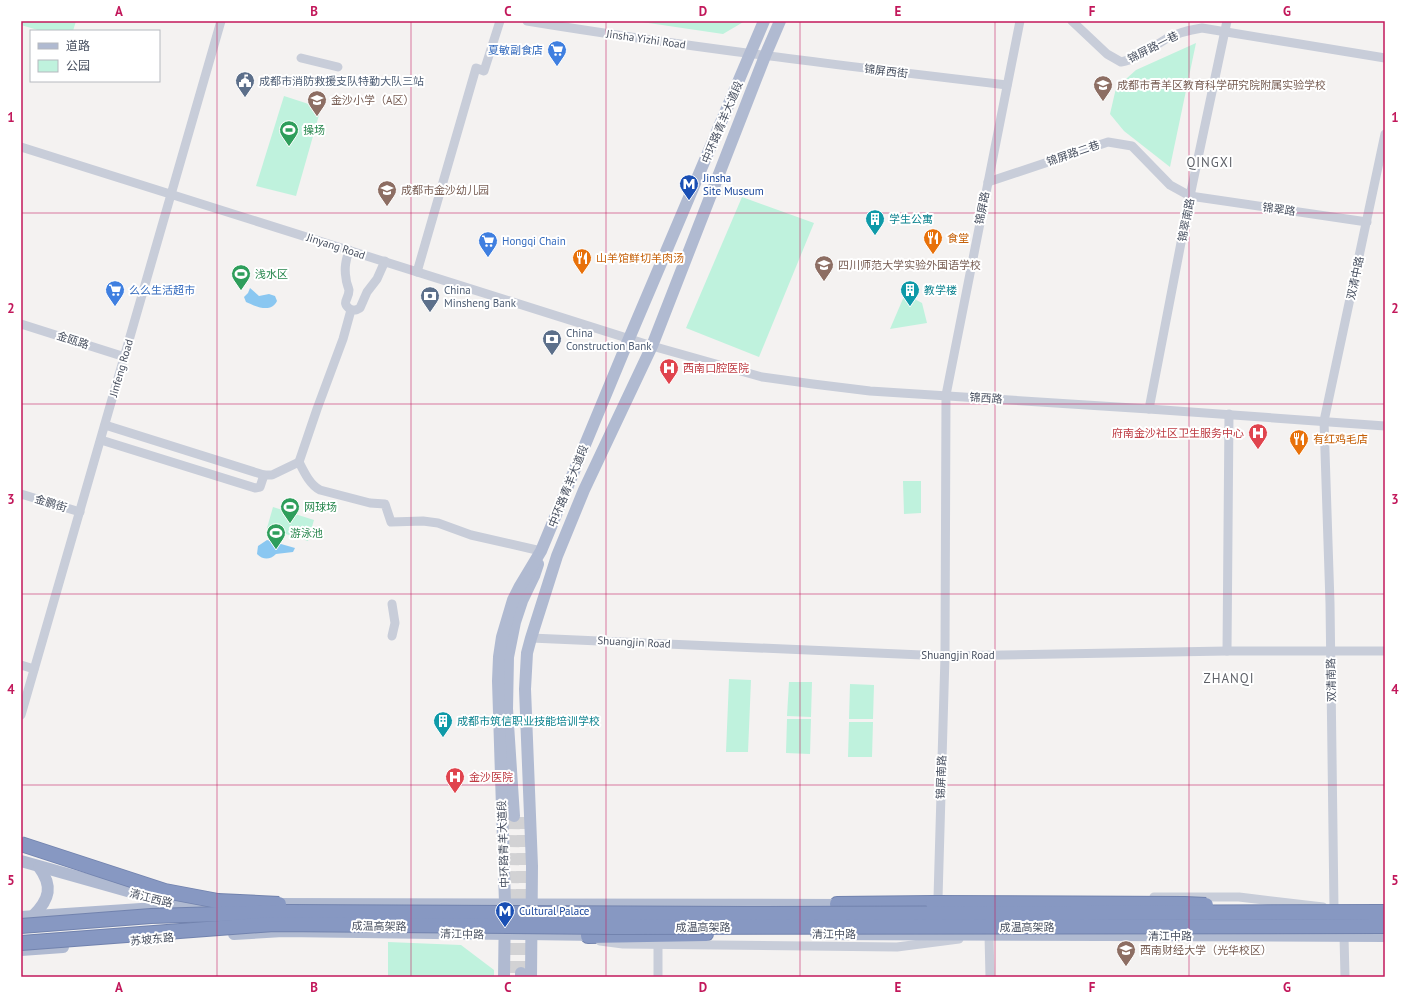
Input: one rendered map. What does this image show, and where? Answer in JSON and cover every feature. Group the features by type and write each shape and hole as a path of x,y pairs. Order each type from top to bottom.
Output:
{"highway":[{"path":"21,844 165,891 218,901 310,904 365,913"},
{"path":"837,904 936,900 1185,904 1300,912"},
{"name":"成温高架路","path":"21,926 158,916 288,912 1123,914 1385,912"},
{"name":"成温高架路","path":"21,943 274,924 989,932 1385,926"},
{"path":"588,936 706,934 888,936 989,932"}],"main road":[{"name":"中环路青羊大道段","path":"517,976 505,934 506,903 498,681 499,657 506,619 520,586 541,551 764,21"},
{"name":"中环路青羊大道段","path":"517,976 531,935 532,866 525,689 528,653 531,638 557,556 584,490 652,346 780,21"},
{"path":"541,551 534,576 515,622 508,657 507,709 518,816 518,663 522,640 535,600 545,576 557,556"},
{"name":"清江西路","path":"21,851 158,891 235,903"},
{"name":"清江西路","path":"21,861 182,906 282,931"},
{"path":"33,916 43,906 48,895 48,887 44,874 39,867"},
{"path":"21,916 235,903 837,904 939,909 1385,909"},
{"name":"清江中路","path":"282,931 588,936 649,932 989,932 1385,936"},
{"name":"苏坡东路","path":"21,950 193,936 282,931"}],"street":[{"name":"Jinfeng Road","path":"21,715 221,21"},
{"path":"417,272 476,68 484,71 500,21"},
{"name":"Jinsha Yizhi Road","path":"527,21 765,56"},
{"name":"锦屏路","path":"945,656 946,395 1020,21"},
{"name":"锦屏路一巷","path":"1072,21 1107,54 1121,62 1132,60 1167,38 1184,31 1202,28 1224,31"},
{"name":"锦翠南路","path":"1149,409 1190,196 1226,21"},
{"path":"1224,31 1385,58"},
{"name":"锦屏西街","path":"765,56 1006,86"},
{"path":"301,58 338,68"},
{"name":"双清中路","path":"1324,421 1385,136"},
{"name":"锦屏路二巷","path":"988,182 1108,142 1132,146 1170,185 1190,196"},
{"name":"Jinyang Road","path":"21,147 652,346"},
{"name":"锦翠路","path":"1190,196 1367,222"},
{"path":"349,250 345,266 346,280 349,291 345,303 351,310 360,308 367,292 377,279 385,261"},
{"path":"351,310 343,339 317,409 300,462 310,481 317,488 370,503 385,504 391,522 423,521 438,523 471,535 541,551"},
{"name":"金瓯路","path":"21,324 125,357"},
{"name":"锦西路","path":"652,346 762,377 870,391 1229,414 1385,426"},
{"path":"1227,651 1229,414"},
{"name":"双清南路","path":"1324,421 1330,603 1334,908 1344,936 1346,977"},
{"path":"105,425 264,475 272,475 300,462"},
{"path":"101,440 255,488 260,487 264,475"},
{"name":"金鹏街","path":"21,494 80,512"},
{"path":"392,604 395,623 392,636"},
{"name":"Shuangjin Road","path":"531,638 945,656 1227,651 1385,651"},
{"name":"锦屏南路","path":"936,900 945,656"},
{"path":"21,665 34,669"},
{"path":"936,900 1239,897 1334,908"},
{"path":"547,935 622,944 897,948 989,932 990,977"},
{"path":"658,944 658,977"}],"green space":[{"path":"21,21 76,21 73,30 38,30 21,25"},
{"path":"635,21 745,21 723,34"},
{"path":"1196,43 1170,167 1124,131 1110,114 1116,88 1136,70"},
{"name":"操场","path":"284,96 321,108 296,196 256,186"},
{"path":"742,197 814,223 759,357 686,328"},
{"path":"905,294 922,303 927,323 890,329"},
{"path":"903,481 921,481 921,513 904,514"},
{"name":"网球场","path":"273,507 314,520 308,541 267,528"},
{"path":"729,679 751,680 748,752 726,752"},
{"path":"789,682 812,682 811,717 787,716"},
{"path":"850,684 874,685 873,719 849,719"},
{"path":"787,719 811,719 810,754 786,753"},
{"path":"849,722 873,722 872,757 848,757"},
{"path":"388,942 461,945 494,970 494,977 388,977"}],"water":[{"path":"250,288 259,296 269,294 275,296 277,301 274,305 267,308 258,307 246,302 244,297"},
{"name":"游泳池","path":"267,540 295,548 293,552 276,554 269,558 264,558 257,554 258,546"}],"tunnel":[{"path":"521,973 523,815"},
{"path":"511,973 514,816"}],"place":[{"name":"夏敏副食店","path":"557,67"},
{"name":"成都市消防救援支队特勤大队三站","path":"245,98"},
{"name":"成都市青羊区教育科学研究院附属实验学校","path":"1103,102"},
{"name":"金沙小学（A区）","path":"317,117"},
{"name":"操场","path":"289,147"},
{"name":"Jinsha Site Museum","path":"689,201"},
{"name":"成都市金沙幼儿园","path":"387,207"},
{"name":"学生公寓","path":"875,236"},
{"name":"食堂","path":"933,255"},
{"name":"Hongqi Chain","path":"488,258"},
{"name":"山羊馆鲜切羊肉汤","path":"582,275"},
{"name":"四川师范大学实验外国语学校","path":"824,282"},
{"name":"浅水区","path":"241,291"},
{"name":"么么生活超市","path":"115,307"},
{"name":"教学楼","path":"910,307"},
{"name":"China Minsheng Bank","path":"430,313"},
{"name":"China Construction Bank","path":"552,356"},
{"name":"西南口腔医院","path":"669,385"},
{"name":"府南金沙社区卫生服务中心","path":"1258,450"},
{"name":"有红鸡毛店","path":"1299,456"},
{"name":"网球场","path":"290,524"},
{"name":"游泳池","path":"276,550"},
{"name":"成都市筑信职业技能培训学校","path":"443,738"},
{"name":"金沙医院","path":"455,794"},
{"name":"Cultural Palace","path":"505,928"},
{"name":"西南财经大学（光华校区）","path":"1126,967"}],"district":[{"name":"QINGXI","path":"1210,162"},
{"name":"ZHANQI","path":"1229,678"}]}
